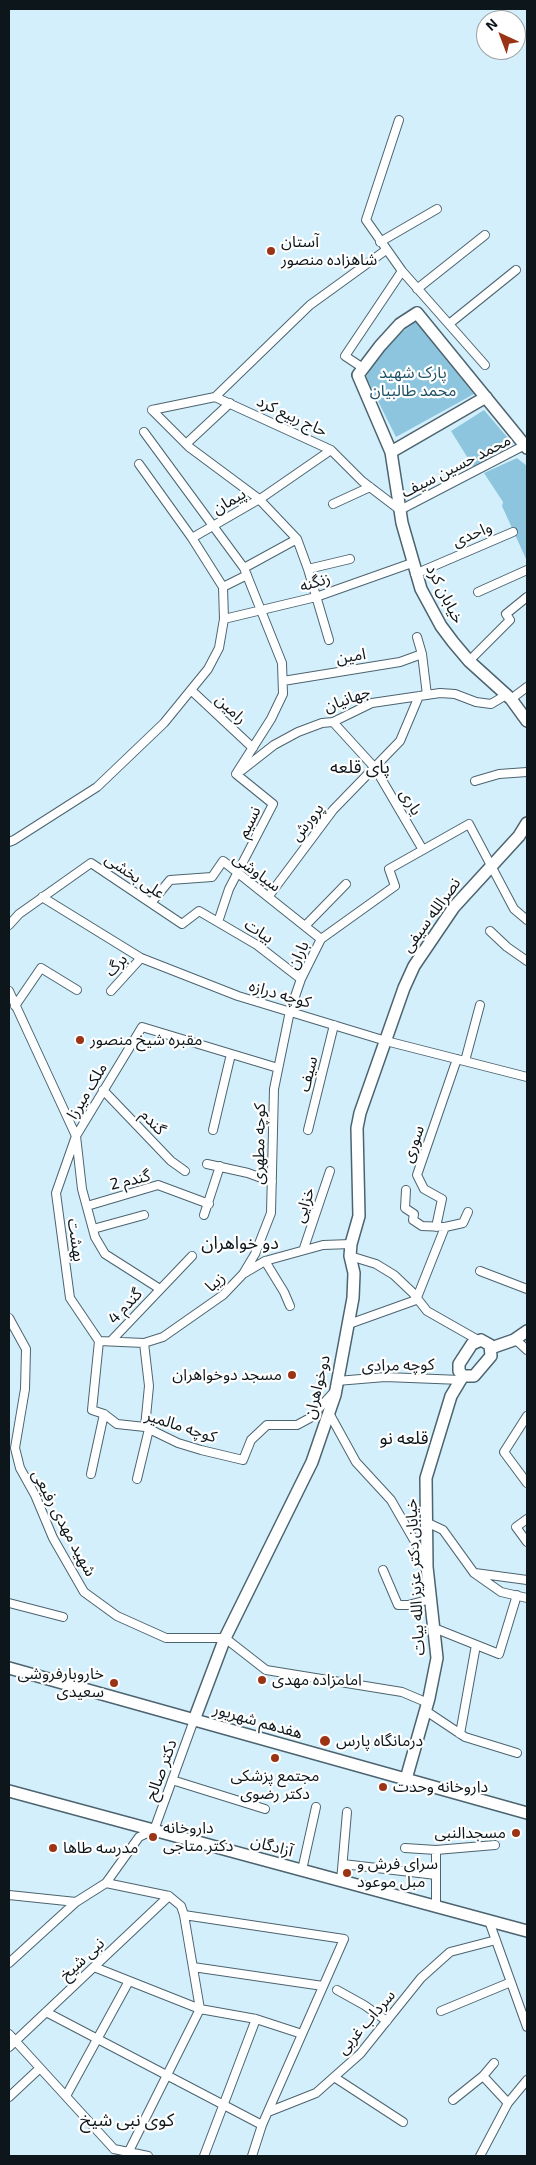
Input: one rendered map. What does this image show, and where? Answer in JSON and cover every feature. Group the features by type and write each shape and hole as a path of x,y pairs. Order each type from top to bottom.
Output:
{"street":[{"path":"399,120 366,220 402,271 485,365"},
{"path":"380,242 436,209"},
{"path":"417,288 485,235"},
{"path":"329,640 308,569 297,540 259,499 186,444 152,410 215,397 310,305 386,250"},
{"path":"449,324 516,270"},
{"path":"402,271 345,356 363,368 400,324 417,313 526,447"},
{"name":"خیابان کرد","path":"363,368 358,374 391,452 400,510 414,568 441,626 469,660 509,697 527,721"},
{"name":"حاج ربیع کرد","path":"215,397 331,450 370,488 400,510"},
{"path":"391,452 486,397"},
{"path":"186,444 230,403"},
{"path":"144,432 246,572 282,664 283,694 236,774"},
{"name":"محمد حسین سیف","path":"400,510 526,447"},
{"name":"پیمان","path":"192,538 259,499 331,450"},
{"path":"9,842 96,787 164,723 208,669 219,648 224,619 223,587 192,538 139,464"},
{"path":"333,504 370,488"},
{"name":"واحدی","path":"414,568 513,532"},
{"path":"223,587 297,540"},
{"path":"308,569 350,559"},
{"name":"زنگنه","path":"224,619 316,597 414,568"},
{"path":"478,592 527,570"},
{"path":"469,660 510,620 506,614 527,597"},
{"path":"417,637 422,654 423,696"},
{"name":"امین","path":"283,681 400,662 422,654"},
{"name":"جهانیان","path":"236,774 274,745 298,732 322,723 333,722 372,703 455,694 476,702 491,704 527,687"},
{"name":"رامین","path":"191,690 253,748"},
{"name":"پرورش","path":"268,897 333,810 400,741 423,696"},
{"name":"یاری","path":"333,722 375,768 423,850"},
{"path":"475,781 499,774 527,772"},
{"name":"نسیم","path":"218,922 229,889 239,874 273,804 236,774"},
{"name":"نصرالله سیفی","path":"386,1041 404,988 414,966 454,906 519,836 527,823"},
{"path":"321,939 395,886 390,869 469,824 514,909 527,920"},
{"name":"سیاوشی","path":"151,903 170,880 212,877 223,861 321,939"},
{"name":"علی بخشی","path":"9,925 19,914 91,863 182,924 199,911"},
{"path":"305,926 346,884"},
{"name":"کوچه درازه","path":"42,897 141,958 238,996 386,1041 527,1076"},
{"name":"بیات","path":"199,911 257,945 301,979"},
{"path":"490,931 507,947 527,961"},
{"name":"باران","path":"290,1011 301,979 321,939"},
{"name":"برگ","path":"111,991 141,958"},
{"path":"14,1006 41,968 77,990"},
{"path":"9,991 14,1006 76,1136 82,1189 86,1206 93,1229 105,1254 160,1289"},
{"path":"465,1061 480,1005"},
{"name":"کوچه مطهری","path":"243,1274 255,1254 271,1213 274,1089 290,1011"},
{"name":"سیف","path":"308,1130 334,1025"},
{"name":"ملک میرزا","path":"76,1136 142,1027 278,1068"},
{"name":"دوخواهران","path":"194,1720 225,1638 312,1462 329,1413 353,1298 354,1274 351,1250 360,1216 358,1128 360,1113 386,1041"},
{"path":"213,1130 231,1054"},
{"name":"سوری","path":"436,1228 442,1199 424,1189 417,1175 457,1059"},
{"name":"گندم","path":"103,1090 171,1161 185,1171"},
{"name":"بهشت","path":"76,1136 56,1192 70,1298 99,1341"},
{"path":"207,1164 220,1166 272,1182"},
{"path":"204,1215 220,1166"},
{"name":"خزایی","path":"304,1248 330,1171"},
{"name":"گندم 2","path":"86,1206 158,1185 209,1204"},
{"path":"406,1190 404,1208 414,1214 413,1220 422,1226 436,1228 463,1223 468,1212"},
{"path":"93,1229 144,1215"},
{"path":"349,1324 416,1300 445,1227"},
{"name":"زیبا","path":"99,1341 144,1343 163,1337 201,1312 243,1274 265,1261 304,1248 323,1244 351,1250 394,1275 413,1293 416,1300 427,1312 478,1340"},
{"name":"گندم 4","path":"111,1341 192,1256"},
{"path":"265,1261 284,1292 290,1306"},
{"path":"480,1271 527,1289"},
{"name":"شهید مهدی رفیعی","path":"9,1318 26,1349 25,1389 16,1448 20,1468 35,1495 53,1538 84,1592 117,1616 166,1638 225,1638"},
{"path":"491,1348 515,1339 527,1331"},
{"path":"515,1339 527,1350"},
{"path":"478,1340 488,1342 491,1348 490,1356 476,1374 462,1378 458,1364 472,1344 478,1340"},
{"name":"کوچه مالمیر","path":"99,1341 92,1410 104,1414 117,1424 147,1428 201,1450 243,1460 251,1440 267,1425 297,1425 310,1418 336,1386"},
{"path":"137,1479 147,1428 149,1386 144,1343"},
{"name":"کوچه مرادی","path":"336,1386 385,1377 462,1378"},
{"name":"خیابان دکتر عزیز الله بیات","path":"406,1779 427,1707 437,1658 427,1561 426,1478 451,1396 462,1378"},
{"path":"329,1413 356,1462 391,1500 427,1561"},
{"path":"91,1474 104,1414"},
{"path":"527,1416 504,1452 527,1483"},
{"path":"527,1518 516,1527 527,1542"},
{"path":"426,1522 443,1530 474,1573 501,1592 527,1598"},
{"path":"383,1570 398,1605 408,1605 431,1599"},
{"path":"474,1573 527,1580"},
{"path":"434,1628 499,1654 517,1596"},
{"path":"9,1603 62,1616"},
{"path":"225,1638 266,1670 402,1692 427,1707 465,1737 517,1753"},
{"path":"460,1734 476,1645"},
{"name":"هفدهم شهریور","path":"9,1668 527,1813"},
{"name":"دکتر صالح","path":"154,1830 194,1720"},
{"path":"172,1780 266,1810"},
{"name":"آزادگان","path":"9,1791 527,1931"},
{"path":"302,1870 316,1807"},
{"path":"341,1881 347,1812"},
{"path":"9,1963 76,1902 106,1883 140,1837 154,1830"},
{"path":"405,1848 436,1850 496,1845"},
{"path":"436,1850 436,1907"},
{"path":"343,1864 436,1875"},
{"path":"106,1883 169,1896 181,1906 200,2009 129,2151"},
{"path":"9,1895 76,1902"},
{"name":"نبی شیخ","path":"12,2045 169,1896"},
{"path":"184,1915 344,1939 262,2125 252,2156"},
{"path":"490,1921 527,2027"},
{"name":"سرداب غربی","path":"268,2112 316,2093 360,2054 420,1978 450,1952 496,1940"},
{"path":"94,1967 200,2009 256,2019 302,2034"},
{"path":"193,1967 323,1986"},
{"path":"66,2096 129,1981"},
{"path":"441,2012 511,1982"},
{"path":"337,1990 364,2005 386,2021"},
{"path":"46,2012 262,2125"},
{"path":"204,2156 256,2019"},
{"path":"9,2034 12,2045 40,2068 113,2152 129,2151 148,2156"},
{"path":"454,2100 483,2076 494,2063"},
{"path":"9,2097 40,2068"},
{"path":"483,2076 508,2103"},
{"path":"334,2077 402,2122"},
{"path":"480,2156 508,2103 527,2080"}],"green space":[{"name":"پارک شهید محمد طالبیان","path":"416,322 474,394 396,437 366,377 376,359 402,332"},
{"path":"484,410 513,444 474,468 451,431"},
{"path":"517,458 527,466 527,561 502,506 503,502 484,473"}],"place":[{"name":"آستان شاهزاده منصور","path":"271,251"},
{"name":"مقبره شیخ منصور","path":"80,1040"},
{"name":"مسجد دوخواهران","path":"292,1375"},
{"name":"امامزاده مهدی","path":"262,1680"},
{"name":"خاروبارفروشی سعیدی","path":"114,1683"},
{"name":"درمانگاه پارس","path":"325,1741"},
{"name":"مجتمع پزشکی دکتر رضوی","path":"275,1758"},
{"name":"داروخانه وحدت","path":"383,1787"},
{"name":"مسجدالنبی","path":"516,1833"},
{"name":"داروخانه دکتر متاجی","path":"153,1837"},
{"name":"مدرسه طاها","path":"53,1848"},
{"name":"سرای فرش و مبل موعود","path":"347,1873"}],"district":[{"name":"پای قلعه","path":"360,767"},
{"name":"دو خواهران","path":"240,1243"},
{"name":"قلعه نو","path":"404,1438"},
{"name":"کوی نبی شیخ","path":"127,2120"}]}
